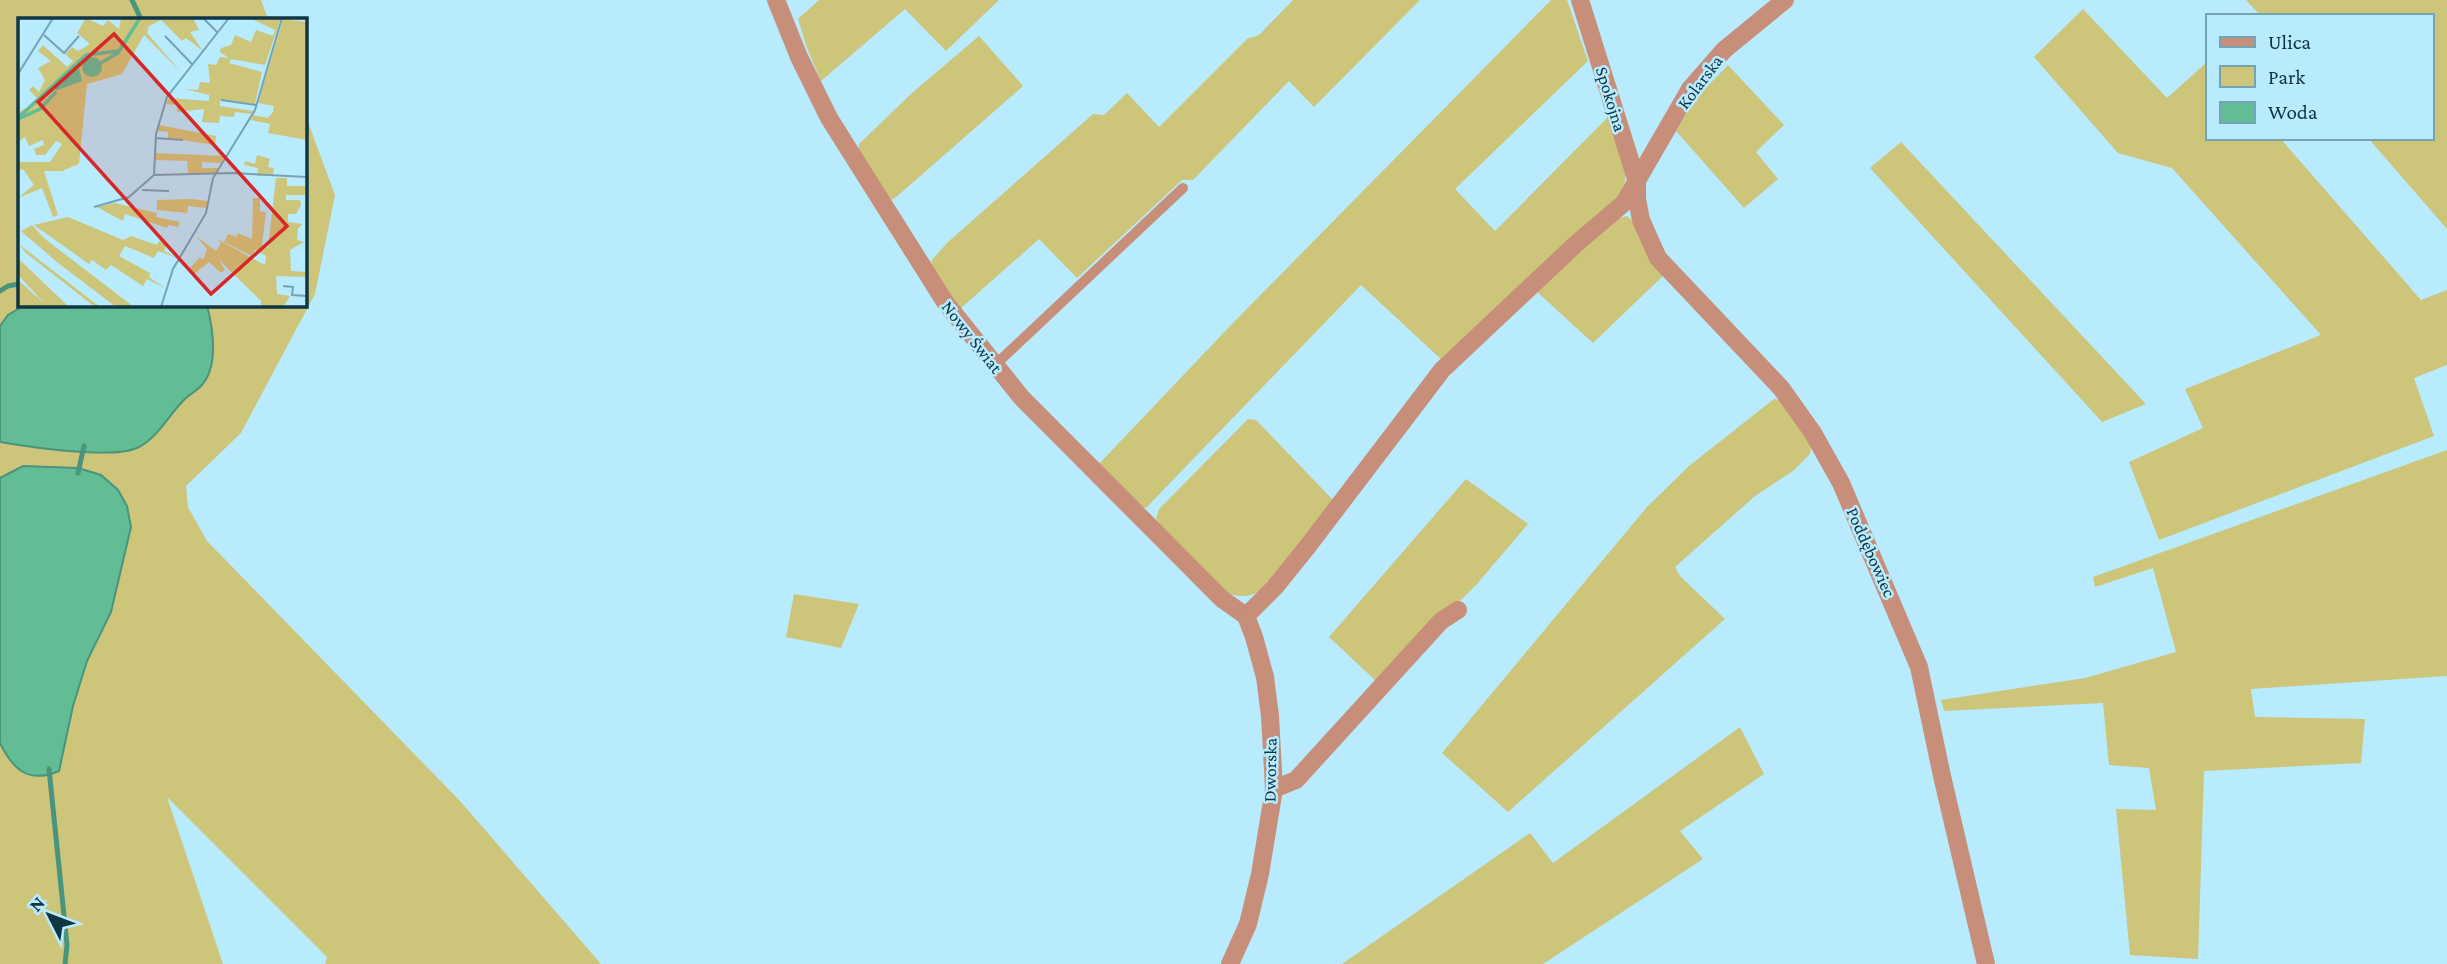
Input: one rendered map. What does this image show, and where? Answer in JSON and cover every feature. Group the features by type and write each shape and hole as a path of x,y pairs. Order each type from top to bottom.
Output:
{"street":[{"name":"Nowy Świat","path":"776,0 799,57 845,146 945,302 1021,397 1222,599 1245,616"},
{"name":"Spokojna","path":"1580,0 1637,191"},
{"name":"Kolarska","path":"1245,616 1275,587 1308,546 1442,370 1578,242 1637,191 1690,89 1724,50 1785,0"},
{"name":"Poddębowiec","path":"1637,191 1641,220 1658,258 1781,387 1813,433 1841,483 1919,667 1986,964"},
{"path":"1274,789 1296,780 1441,621 1458,610"},
{"name":"Dworska","path":"1230,964 1248,924 1260,874 1274,789 1265,677 1245,616"}],"lane":[{"path":"995,366 1183,188"}],"green space":[{"path":"0,0 261,0 268,18 18,18 18,306 306,306 306,117 335,195 315,294 241,433 186,486 188,507 207,541 460,801 601,964 325,964 327,957 167,797 223,964 0,964"},
{"path":"819,0 999,0 946,51 905,9 821,81 798,19"},
{"path":"1293,0 1420,0 1314,107 1289,81 1193,180 1182,180 1077,278 1039,239 960,309 931,269 932,260 947,243 1093,114 1104,115 1127,93 1159,127 1247,39 1259,35"},
{"path":"1551,0 1567,0 1588,61 1455,189 1495,231 1609,116 1626,174 1623,193 1444,362 1361,285 1146,508 1140,506 1097,466 1230,326"},
{"path":"2246,0 2447,0 2447,229 2370,140 2433,140 2433,14 2259,14"},
{"path":"2083,9 2167,98 2206,63 2206,140 2282,140 2421,300 2447,290 2447,365 2414,378 2434,436 2159,540 2129,462 2203,428 2185,389 2321,335 2172,168 2118,153 2034,57"},
{"path":"979,36 1023,86 894,199 887,200 859,152 859,144 912,93"},
{"path":"1728,65 1784,125 1756,152 1778,179 1744,208 1676,131 1696,98"},
{"path":"1901,142 2146,404 2102,422 1870,168"},
{"path":"1627,216 1665,274 1593,343 1536,291 1616,219"},
{"path":"1774,399 1785,401 1812,443 1810,454 1793,471 1755,496 1675,567 1680,576 1725,619 1508,812 1442,753 1647,507 1689,466"},
{"path":"1248,419 1256,420 1334,501 1298,552 1276,577 1256,593 1240,596 1224,592 1159,525 1156,518 1159,509"},
{"path":"2447,450 2447,676 2251,689 2255,717 2365,719 2361,763 2204,771 2198,959 2130,955 2116,809 2156,810 2149,768 2109,765 2103,703 1944,711 1941,700 2085,678 2176,652 2153,568 2095,587 2093,577"},
{"path":"1466,479 1528,524 1477,584 1378,683 1329,637"},
{"path":"794,594 859,604 841,648 786,637"},
{"path":"1740,727 1764,774 1680,831 1703,859 1543,964 1342,964 1530,833 1553,863"}],"water":[{"path":"23,306 207,306 213,336 213,359 200,387 185,399 152,438 139,447 127,451 92,452 0,442 0,326 8,315"},
{"path":"23,466 78,468 101,475 118,490 127,506 131,527 111,612 87,661 73,706 59,771 39,776 23,772 16,767 0,743 0,478"}],"waterway":[{"path":"132,0 141,18"},
{"path":"0,291 18,284"},
{"path":"78,473 84,446"},
{"path":"49,769 67,945 65,964"}]}
